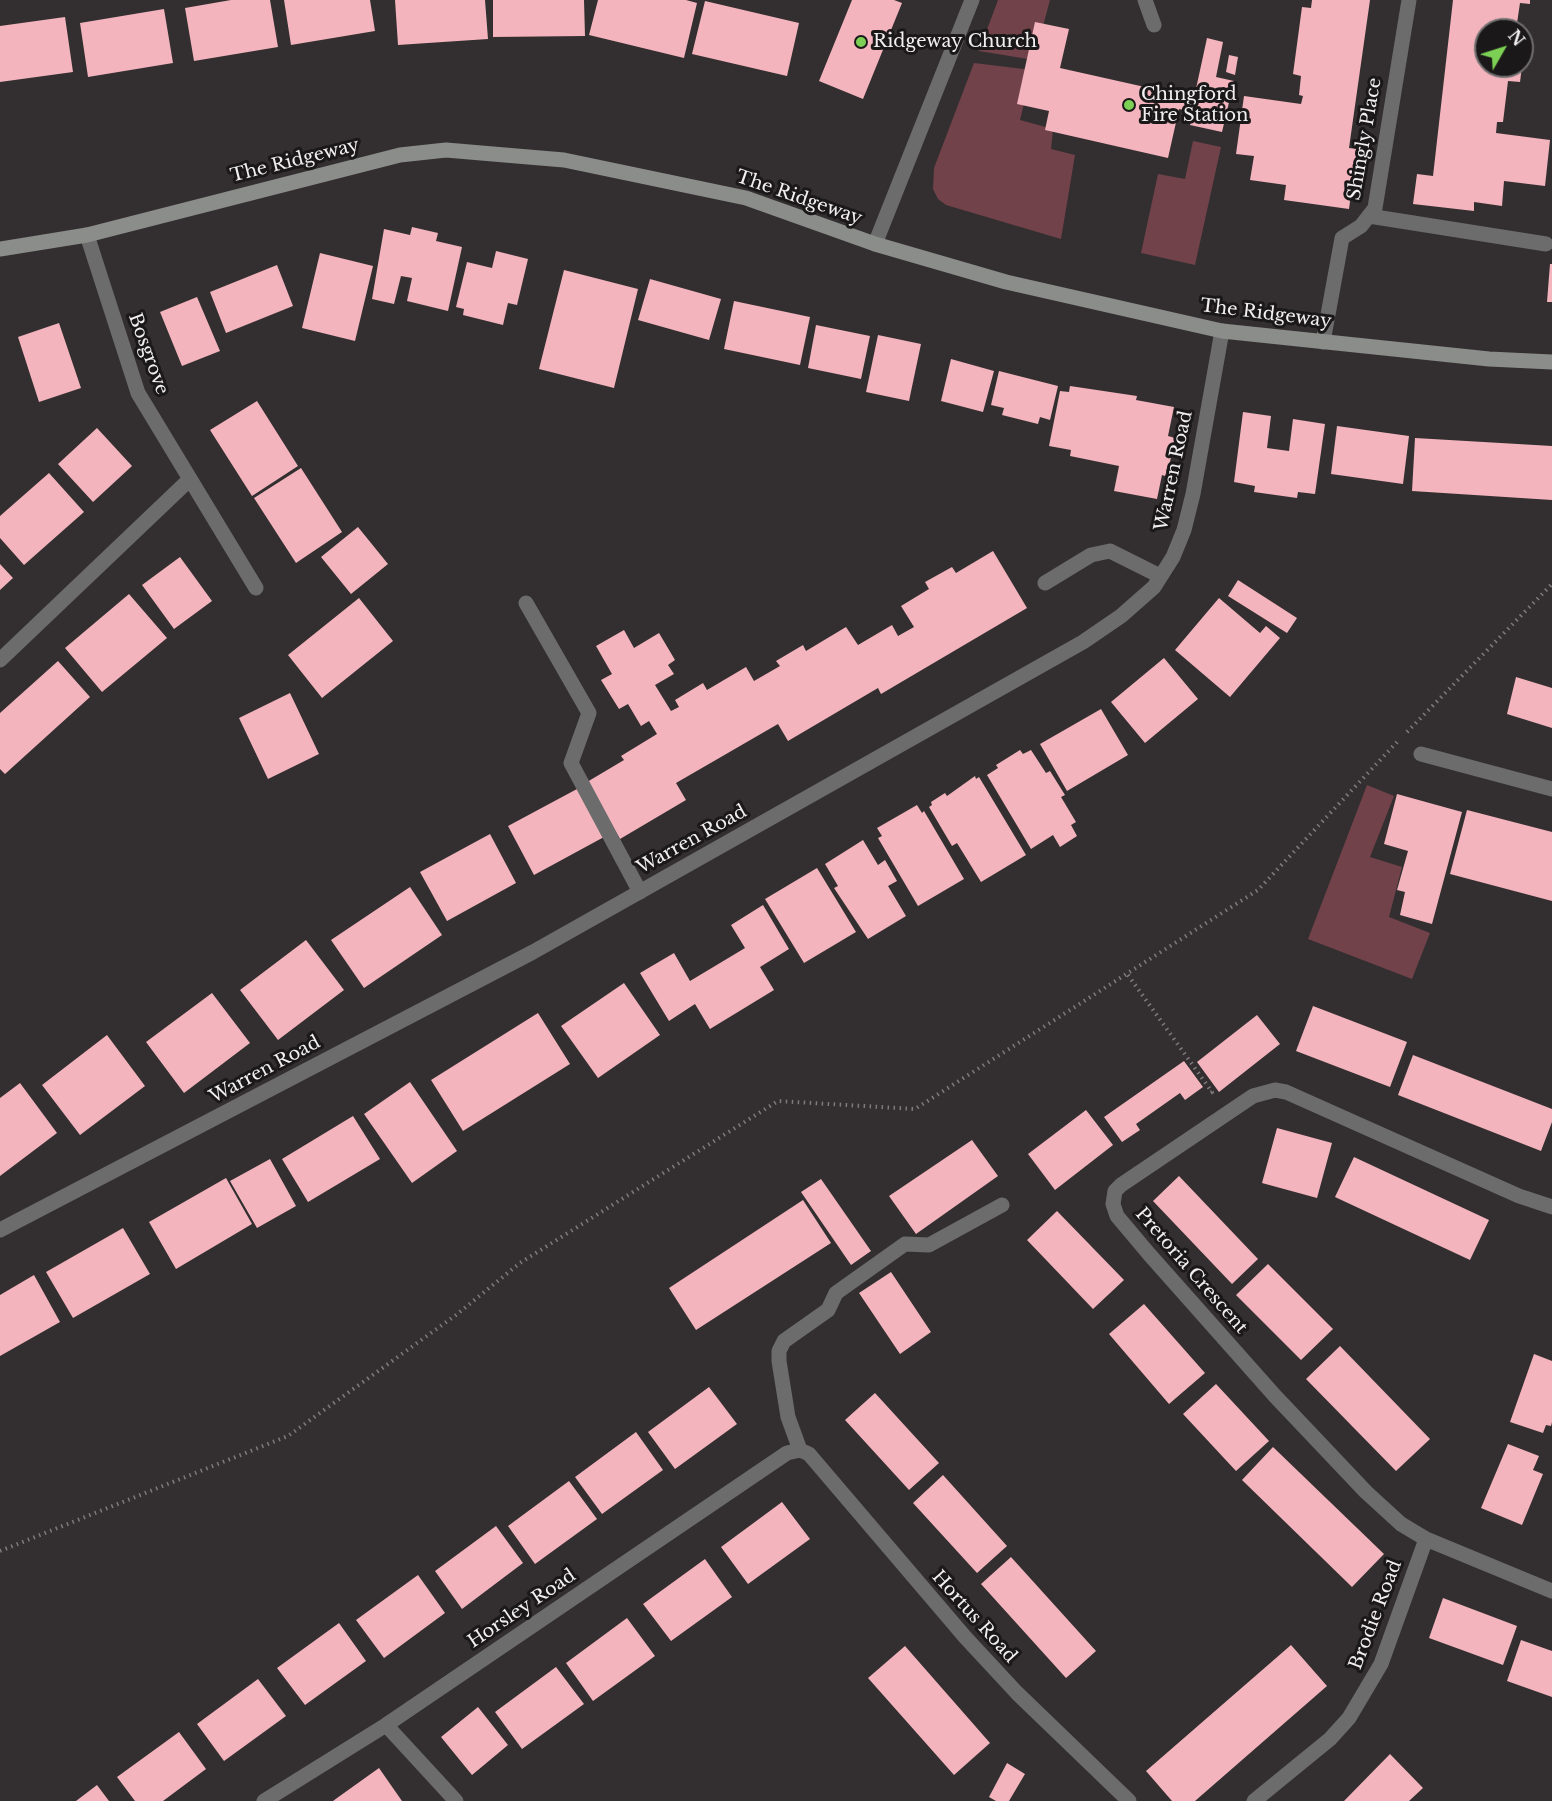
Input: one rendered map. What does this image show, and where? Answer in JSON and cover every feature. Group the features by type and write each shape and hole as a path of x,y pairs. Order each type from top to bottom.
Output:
{"main road":[{"name":"The Ridgeway","path":"0,249 87,235 400,155 446,150 564,160 746,198 874,244 1006,282 1222,331 1552,362"}],"street":[{"path":"874,244 972,0"},
{"path":"1145,0 1154,25"},
{"name":"Shingly Place","path":"1323,342 1342,238 1360,226 1375,208 1409,0"},
{"path":"1369,216 1546,244"},
{"name":"Bosgrove","path":"87,235 138,393 256,588"},
{"name":"Warren Road","path":"0,1230 533,952 1083,642 1121,616 1154,587 1173,557 1184,530 1193,494 1222,331"},
{"path":"0,660 189,480"},
{"path":"1045,584 1091,555 1110,551 1160,576"},
{"path":"526,603 589,713 571,763 640,891"},
{"path":"1420,754 1552,789"},
{"name":"Pretoria Crescent","path":"1426,1539 1401,1524 1366,1492 1208,1321 1117,1216 1113,1204 1115,1191 1242,1103 1262,1092 1275,1090 1286,1092 1520,1196 1552,1207"},
{"path":"800,1450 788,1417 779,1362 779,1351 784,1341 828,1310 836,1293 905,1244 929,1245 1002,1204"},
{"name":"Horsley Road","path":"264,1801 386,1725 788,1453 800,1450"},
{"name":"Hortus Road","path":"800,1450 809,1454 912,1577 1017,1693 1129,1801"},
{"path":"1426,1539 1551,1588"},
{"name":"Brodie Road","path":"1254,1801 1330,1739 1349,1718 1381,1664 1426,1539"},
{"path":"386,1725 456,1801"}],"path":[{"path":"0,1551 288,1436 456,1315 520,1263 778,1101 915,1109 1258,890 1406,733 1552,584"},
{"path":"1128,975 1212,1092"}],"shaded area":[{"path":"998,0 1050,0 1034,60 979,51"},
{"path":"974,63 1032,70 1020,120 1053,129 1051,149 1075,155 1061,239 946,205 938,199 933,189 934,168"},
{"path":"1193,141 1221,147 1195,265 1141,253 1158,174 1185,179"},
{"path":"1367,785 1394,796 1370,857 1402,867 1389,917 1430,933 1412,979 1308,939"}],"building":[{"path":"231,0 270,0 278,47 194,61 185,8"},
{"path":"284,0 370,0 375,31 291,45"},
{"path":"395,0 485,0 488,39 398,45"},
{"path":"493,0 584,0 585,36 493,37"},
{"path":"598,0 686,0 697,3 684,58 589,35"},
{"name":"Ridgeway Church","path":"852,0 894,0 902,3 863,99 819,81"},
{"path":"1312,0 1370,0 1349,148 1357,149 1349,209 1284,200 1286,185 1250,180 1254,156 1236,154 1244,96 1301,104 1303,96 1299,95 1301,76 1293,74 1302,7 1311,8"},
{"path":"1453,0 1530,0 1530,4 1520,3 1518,18 1474,18 1474,78 1520,78 1520,82 1508,81 1503,122 1497,122 1496,133 1550,140 1545,186 1504,181 1502,206 1474,202 1474,211 1413,204 1417,174 1433,176"},
{"path":"705,1 799,23 787,76 692,54"},
{"path":"164,9 173,63 88,77 80,23"},
{"path":"65,17 73,72 0,82 0,26"},
{"path":"1035,22 1069,29 1060,68 1194,98 1207,38 1223,42 1216,77 1234,81 1222,132 1190,125 1193,112 1179,109 1168,158 1045,130 1049,111 1017,104"},
{"path":"1229,55 1238,57 1235,75 1226,72"},
{"path":"412,227 438,233 436,241 462,247 448,311 407,301 412,278 401,276 394,304 372,299 384,229 410,235"},
{"path":"496,251 528,259 517,305 508,303 503,325 463,315 464,309 456,307 467,262 492,268"},
{"path":"320,253 373,266 355,341 302,328"},
{"path":"1550,264 1552,264 1552,302 1547,302"},
{"path":"277,265 293,306 226,333 210,292"},
{"path":"564,270 638,289 614,388 539,369"},
{"path":"650,279 721,299 709,340 638,320"},
{"path":"197,297 220,351 182,366 160,312"},
{"path":"734,301 810,317 800,365 724,349"},
{"path":"59,323 81,388 39,402 18,337"},
{"path":"816,325 870,336 861,379 808,368"},
{"path":"878,335 921,344 909,401 866,392"},
{"path":"951,359 994,371 983,412 941,401"},
{"path":"999,371 1058,386 1050,420 1040,417 1038,424 1002,415 1004,408 991,405"},
{"path":"1070,386 1137,396 1136,400 1174,407 1168,436 1175,438 1170,462 1165,476 1162,475 1157,499 1114,491 1119,466 1070,456 1071,450 1049,446 1060,391 1069,392"},
{"path":"257,401 298,466 252,496 210,430"},
{"path":"1243,412 1271,416 1267,448 1289,451 1293,419 1325,424 1315,494 1298,492 1297,498 1254,492 1255,486 1234,482"},
{"path":"1337,426 1409,436 1403,484 1331,474"},
{"path":"97,428 132,466 93,502 58,464"},
{"path":"1415,438 1552,446 1552,500 1412,491"},
{"path":"301,468 342,532 296,563 254,498"},
{"path":"49,473 84,512 24,565 0,538 0,516"},
{"path":"358,527 388,564 351,594 321,557"},
{"path":"993,551 1027,608 881,694 878,688 788,741 778,724 676,783 686,800 620,839 587,782 624,760 621,756 657,734 649,721 641,726 628,704 619,709 601,680 612,674 596,646 624,630 634,648 659,633 675,660 668,665 674,674 655,685 671,711 679,707 675,700 703,683 707,690 746,667 754,681 780,666 776,661 803,645 806,651 846,627 858,645 892,625 898,636 914,627 901,606 929,589 925,582 952,567 956,573"},
{"path":"180,557 212,601 174,629 142,585"},
{"path":"0,564 13,578 0,590"},
{"path":"1238,580 1297,618 1287,633 1228,596"},
{"path":"129,594 167,638 102,692 65,648"},
{"path":"359,598 393,641 322,698 288,655"},
{"path":"1219,598 1260,633 1266,626 1280,638 1230,697 1175,650"},
{"path":"1164,658 1198,699 1145,743 1111,702"},
{"path":"58,661 90,697 5,774 0,769 0,713"},
{"path":"1516,677 1552,688 1552,728 1507,714"},
{"path":"290,693 319,754 268,779 239,718"},
{"path":"1101,709 1128,755 1067,791 1040,744"},
{"path":"1020,750 1023,754 1031,750 1046,773 1050,771 1065,795 1061,797 1076,822 1071,825 1077,836 1060,847 1053,835 1031,849 987,775 998,768 996,765"},
{"path":"975,776 976,779 979,777 1026,855 981,882 957,843 952,846 929,807 932,805 931,802 945,793 947,796"},
{"path":"577,789 604,837 534,875 508,826"},
{"path":"1397,794 1462,812 1432,924 1400,915 1405,892 1397,890 1408,851 1384,844"},
{"path":"917,805 922,813 924,811 964,879 918,906 878,838 882,836 877,828"},
{"path":"1467,810 1552,832 1552,901 1450,874"},
{"path":"490,834 516,883 447,921 420,872"},
{"path":"863,840 878,865 885,860 897,881 888,886 906,916 868,939 834,888 838,886 825,864"},
{"path":"817,868 856,932 804,963 765,899"},
{"path":"410,887 442,935 364,988 331,940"},
{"path":"763,905 789,949 760,967 774,990 710,1029 695,1004 669,1021 640,973 674,953 690,981 745,948 731,925"},
{"path":"306,940 344,990 278,1040 240,990"},
{"path":"624,983 660,1035 598,1078 561,1026"},
{"path":"212,993 250,1043 184,1093 146,1042"},
{"path":"1313,1006 1407,1042 1390,1087 1296,1051"},
{"path":"538,1013 570,1064 463,1131 431,1080"},
{"path":"1257,1015 1280,1044 1219,1092 1197,1062"},
{"path":"107,1035 145,1086 80,1135 42,1085"},
{"path":"1413,1055 1552,1109 1552,1122 1541,1151 1398,1095"},
{"path":"1184,1061 1203,1087 1185,1100 1180,1093 1136,1124 1140,1130 1122,1142 1104,1117"},
{"path":"410,1082 457,1151 412,1183 364,1114"},
{"path":"20,1083 57,1133 0,1176 0,1098"},
{"path":"1086,1110 1113,1145 1055,1190 1028,1154"},
{"path":"353,1116 380,1159 308,1202 282,1159"},
{"path":"1277,1128 1332,1143 1317,1198 1262,1183"},
{"path":"972,1140 998,1176 916,1234 889,1196"},
{"path":"1354,1157 1489,1220 1470,1260 1335,1197"},
{"path":"270,1159 296,1206 257,1228 230,1181"},
{"path":"1179,1176 1258,1259 1232,1284 1153,1201"},
{"path":"226,1178 252,1224 176,1269 149,1222"},
{"path":"821,1179 871,1251 851,1265 801,1192"},
{"path":"803,1200 831,1243 696,1330 669,1288"},
{"path":"1057,1211 1124,1280 1093,1309 1027,1240"},
{"path":"123,1228 150,1274 73,1318 46,1272"},
{"path":"1268,1264 1333,1329 1301,1360 1236,1295"},
{"path":"891,1272 931,1332 900,1354 859,1293"},
{"path":"34,1275 60,1322 0,1356 0,1295"},
{"path":"1144,1304 1205,1373 1169,1404 1109,1334"},
{"path":"1340,1346 1430,1439 1396,1471 1306,1379"},
{"path":"1534,1354 1552,1361 1552,1422 1551,1426 1546,1425 1543,1433 1510,1422"},
{"path":"1216,1384 1269,1441 1236,1471 1183,1414"},
{"path":"709,1387 737,1424 675,1469 648,1432"},
{"path":"875,1393 939,1463 909,1490 845,1420"},
{"path":"636,1432 663,1470 602,1514 575,1477"},
{"path":"1508,1444 1539,1456 1533,1470 1543,1474 1522,1525 1481,1508"},
{"path":"1273,1447 1384,1554 1352,1587 1242,1480"},
{"path":"943,1475 1007,1546 977,1573 913,1503"},
{"path":"569,1481 597,1519 535,1564 508,1526"},
{"path":"782,1502 810,1539 748,1584 721,1547"},
{"path":"496,1526 523,1563 462,1609 435,1571"},
{"path":"1011,1557 1096,1651 1066,1678 981,1584"},
{"path":"705,1559 732,1597 671,1641 643,1604"},
{"path":"418,1575 445,1613 384,1658 356,1620"},
{"path":"1443,1598 1517,1626 1503,1665 1429,1638"},
{"path":"627,1618 655,1656 593,1701 566,1663"},
{"path":"339,1623 366,1661 305,1705 277,1668"},
{"path":"1521,1640 1552,1651 1552,1697 1507,1681"},
{"path":"1291,1645 1327,1686 1195,1801 1172,1801 1146,1771"},
{"path":"905,1646 990,1743 954,1775 868,1678"},
{"path":"556,1667 584,1704 522,1749 495,1712"},
{"path":"258,1679 286,1716 224,1761 197,1724"},
{"path":"478,1707 508,1745 472,1775 441,1737"},
{"path":"179,1732 206,1769 163,1801 135,1801 117,1777"},
{"path":"1390,1754 1423,1788 1409,1801 1344,1801"},
{"path":"1007,1763 1025,1774 1009,1801 996,1801 989,1797"},
{"path":"379,1768 402,1801 333,1801 337,1798"},
{"path":"97,1785 109,1801 76,1801"}],"place":[{"name":"Ridgeway Church","path":"861,42"},
{"name":"Chingford Fire Station","path":"1129,105"}]}
